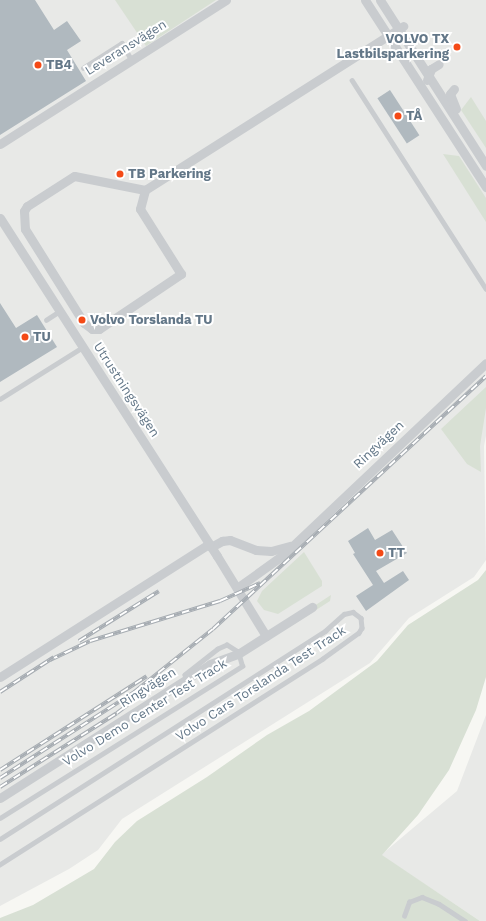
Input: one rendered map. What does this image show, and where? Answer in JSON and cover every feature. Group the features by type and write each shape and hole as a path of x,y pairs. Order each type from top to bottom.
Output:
{"street":[{"name":"Leveransvägen","path":"0,144 226,0"},
{"path":"365,0 426,63"},
{"path":"370,0 417,58 486,166"},
{"path":"380,0 434,108 486,187"},
{"path":"386,0 395,31 427,90 434,108"},
{"path":"145,190 74,176 27,206 24,211 25,229 84,323 92,329 99,329 181,274 140,209 145,190 395,31"},
{"path":"417,58 426,63 439,64 432,69 428,76 427,90"},
{"path":"454,89 450,94 451,101 462,119 462,129"},
{"name":"Utrustningsvägen","path":"0,218 237,588"},
{"name":"Ringvägen","path":"237,588 274,563 290,546 486,364"},
{"name":"Ringvägen","path":"0,677 210,545 230,540 256,550 271,551 290,546"},
{"path":"237,588 266,636"},
{"name":"Ringvägen","path":"0,798 210,664 238,654 312,607"}],"lane":[{"path":"83,68 122,43 132,60"},
{"path":"352,80 486,289"},
{"path":"46,320 60,311"},
{"path":"0,399 83,347"},
{"name":"Volvo Cars Torslanda Test Track","path":"0,839 325,631 344,614 353,612 362,618 362,628 359,633 323,659 0,865"},
{"name":"Volvo Demo Center Test Track","path":"0,818 229,672 242,666 238,654"},
{"path":"404,916 408,902 422,897 443,906 465,921"}],"shaded area":[{"path":"0,0 486,0 486,436 484,446 486,560 474,577 409,618 370,663 122,819 98,850 69,869 0,906"},
{"path":"115,0 216,0 146,46"},
{"path":"471,97 486,121 486,148 461,110"},
{"path":"443,154 459,156 486,198 486,222"},
{"path":"486,387 486,408 480,446 481,472 467,464 441,429"},
{"path":"304,552 322,581 322,586 278,614 264,610 257,601 262,591"},
{"path":"486,570 486,677 476,710 449,770 418,815 382,855 480,921 0,921 0,918 33,905 94,869 115,842 137,821 207,777 267,735 309,711 377,661 408,625 478,580"},
{"path":"331,595 330,601 288,628 288,623"},
{"path":"486,715 486,921 480,921 381,855 457,791"}],"building":[{"name":"TB4","path":"0,0 35,0 54,30 67,21 81,41 67,50 86,81 0,135"},
{"name":"TÅ","path":"390,90 419,135 407,143 377,98"},
{"name":"TU","path":"0,303 16,328 37,315 57,347 0,382"},
{"path":"368,528 375,540 392,530 407,553 376,571 384,583 403,571 409,580 366,611 356,596 373,585 353,554 355,553 348,541"}],"railway":[{"path":"0,778 133,693 213,629 486,376"},
{"path":"50,660 90,641 220,601 260,583"},
{"path":"79,641 159,591"},
{"path":"0,692 54,657"},
{"path":"0,770 147,676"},
{"path":"0,787 117,713 150,688"}],"place":[{"name":"VOLVO TX Lastbilsparkering","path":"457,47"},
{"name":"TB4","path":"38,65"},
{"name":"TÅ","path":"398,116"},
{"name":"TB Parkering","path":"120,174"},
{"name":"Volvo Torslanda TU","path":"82,320"},
{"name":"TU","path":"25,337"},
{"name":"TT","path":"380,553"}]}
